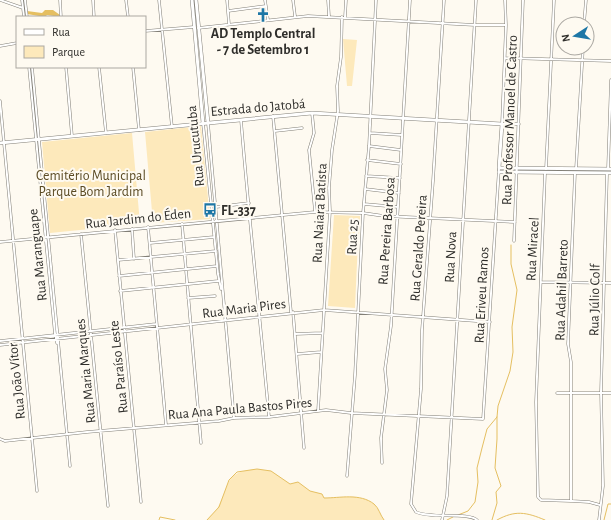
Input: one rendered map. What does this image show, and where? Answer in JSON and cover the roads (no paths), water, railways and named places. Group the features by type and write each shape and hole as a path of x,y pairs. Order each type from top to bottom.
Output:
{"street":[{"path":"0,0 23,8"},
{"path":"24,0 23,8 25,16"},
{"path":"24,0 25,16"},
{"path":"60,0 61,16"},
{"path":"93,0 93,15"},
{"path":"126,0 128,16"},
{"path":"160,0 172,127"},
{"name":"Rua Urucutuba","path":"192,0 208,123 216,207 215,237 217,266 222,290"},
{"name":"Rua Urucutuba","path":"196,0 196,27 203,123 222,281 234,418"},
{"path":"227,0 229,24"},
{"path":"265,0 268,20"},
{"path":"293,0 295,16"},
{"path":"328,0 329,16"},
{"name":"Rua Naiara Batista","path":"318,411 330,211 331,155 338,114 337,86 346,0"},
{"name":"Rua 25","path":"347,476 363,213 370,133 376,0"},
{"name":"Rua Pereira Barbosa","path":"382,463 381,438 387,390 385,369 391,316 410,0"},
{"name":"Rua Geraldo Pereira","path":"444,0 423,318 421,389 411,506 416,512 427,516 444,514"},
{"name":"Rua Nova","path":"442,520 444,514 451,418 476,0"},
{"name":"Rua Eriveu Ramos","path":"483,419 502,124 506,25 504,0"},
{"name":"Rua Professor Manoel de Castro","path":"514,241 523,0"},
{"name":"Rua Miracel","path":"554,0 540,282 536,402 536,456 539,499 571,501"},
{"path":"585,16 586,0"},
{"path":"228,11 266,6"},
{"path":"146,31 229,24 295,16 329,16 475,25 506,25"},
{"path":"0,46 16,43"},
{"name":"Rua Adahil Barreto","path":"571,501 571,392 568,344 582,56"},
{"path":"505,58 611,61"},
{"name":"Rua Maranguape","path":"29,68 38,140"},
{"name":"Rua Maranguape","path":"32,68 55,334 58,344 70,466"},
{"path":"66,68 72,137"},
{"path":"99,68 106,134"},
{"path":"133,68 139,130"},
{"name":"Rua Júlio Colf","path":"600,520 603,466 601,392 611,80"},
{"name":"Rua João Vítor","path":"0,101 2,143 37,492"},
{"path":"312,113 314,133 309,150 315,212"},
{"name":"Estrada do Jatobá","path":"2,143 312,113 468,123 519,124"},
{"path":"273,116 297,354 304,448"},
{"path":"241,120 244,172 249,204 269,416"},
{"path":"275,130 302,128"},
{"path":"370,133 402,135"},
{"path":"369,146 402,150"},
{"path":"367,160 401,164"},
{"path":"499,170 609,171"},
{"path":"366,176 400,178"},
{"path":"365,189 399,192"},
{"path":"216,207 249,204"},
{"path":"364,204 398,207"},
{"name":"Rua Jardim do Éden","path":"0,242 282,214 330,211 515,222"},
{"path":"182,224 201,443"},
{"path":"148,227 166,425"},
{"path":"132,229 134,259"},
{"name":"Rua Paraíso Leste","path":"114,230 142,502"},
{"name":"Rua Maria Marques","path":"81,234 108,506"},
{"name":"Rua Maranguape","path":"47,237 58,334 57,338"},
{"path":"150,243 215,237"},
{"path":"118,260 216,251"},
{"path":"119,276 217,266"},
{"path":"120,291 222,281"},
{"path":"540,282 611,283"},
{"path":"188,298 215,296"},
{"name":"Rua Maria Pires","path":"0,345 91,334 190,325 292,312 324,310 490,322"},
{"path":"0,341 156,324"},
{"path":"295,334 322,333"},
{"path":"297,354 321,352"},
{"path":"557,393 611,393"},
{"name":"Rua Ana Paula Bastos Pires","path":"0,439 5,441 318,411 483,419"},
{"path":"571,501 588,502 600,505"},
{"path":"444,514 452,517 472,517 477,520"}],"waterway":[{"path":"458,515 468,511 475,502 478,482 477,468 487,429 497,417 498,406 510,371 513,352 512,327 517,290 511,264 511,245"},
{"path":"492,520 497,503 496,492 501,486 495,468 497,417"},
{"path":"207,520 219,507 229,480 237,472 257,469 271,471 290,484 298,482 310,491 322,494 324,498 363,498 376,506 384,520"},
{"path":"604,520 608,504 611,504"},
{"path":"497,520 515,513 532,515 545,520"},
{"path":"159,520 160,517 175,520"},
{"path":"447,520 453,517"}],"place":[{"name":"AD Templo Central - 7 de Setembro 1","path":"263,15"},
{"name":"FL-337","path":"210,210"}],"park label":[{"name":"Cemitério Municipal Parque Bom Jardim","path":"91,184"}]}
